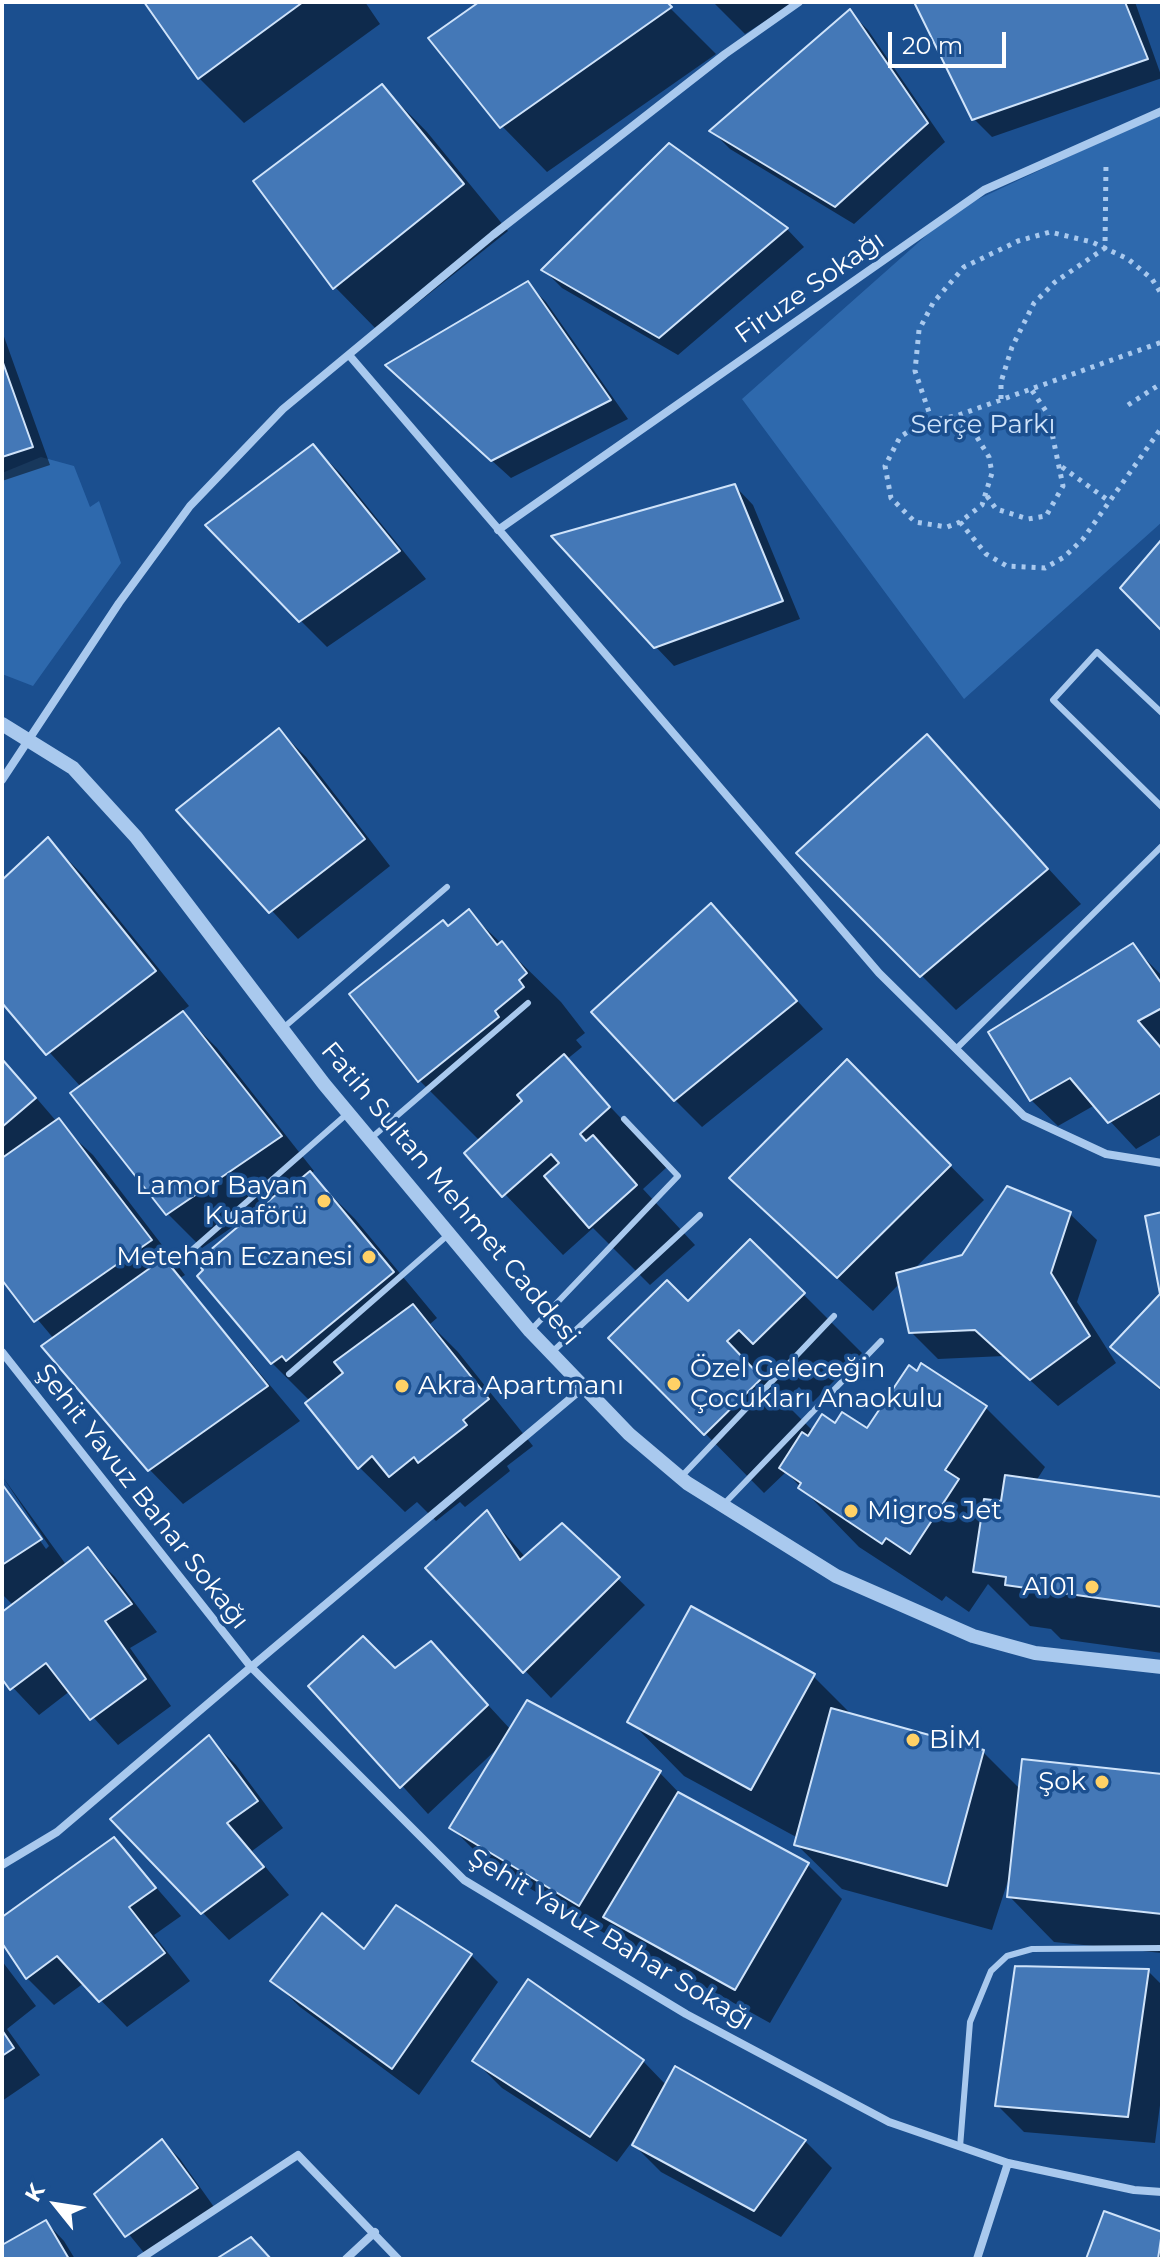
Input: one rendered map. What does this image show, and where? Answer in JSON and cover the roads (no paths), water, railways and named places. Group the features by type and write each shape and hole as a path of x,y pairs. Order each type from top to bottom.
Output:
{"street":[{"path":"2,780 27,739 190,506 283,409 505,225 725,54 799,2"},
{"name":"Firuze Sokağı","path":"498,530 984,190 1162,111"},
{"path":"349,355 879,973 1024,1116 1106,1154 1162,1163"},
{"name":"Fatih Sultan Mehmet Caddesi","path":"2,724 73,768 136,837 348,1113 530,1331 629,1434 680,1478 721,1507 836,1576 973,1636 1035,1653 1162,1667"},
{"name":"Şehit Yavuz Bahar Sokağı","path":"2,1352 251,1667 464,1880 686,2014 889,2122 1008,2163 1134,2190 1162,2192"},
{"name":"Şehit Yavuz Bahar Sokağı","path":"251,1667 584,1387"},
{"path":"2,1865 57,1832 251,1667"},
{"path":"140,2259 298,2155 398,2259"},
{"path":"977,2259 1008,2163"},
{"path":"346,2259 375,2232"}],"lane":[{"path":"1162,713 1097,652 1053,700 1162,807"},
{"path":"956,1049 1162,846"},
{"path":"282,1029 447,887"},
{"path":"370,1139 528,1003"},
{"path":"192,1250 348,1113"},
{"path":"530,1331 678,1176 624,1119"},
{"path":"551,1353 700,1215"},
{"path":"289,1374 449,1234"},
{"path":"680,1478 834,1316"},
{"path":"721,1507 881,1341"},
{"path":"960,2147 970,2022 991,1971 1007,1956 1032,1949 1162,1948"}],"place":[{"name":"Lamor Bayan Kuaförü","path":"324,1201"},
{"name":"Metehan Eczanesi","path":"369,1257"},
{"name":"Özel Geleceğin Çocukları Anaokulu","path":"674,1384"},
{"name":"Akra Apartmanı","path":"402,1386"},
{"name":"Migros Jet","path":"851,1511"},
{"name":"A101","path":"1092,1587"},
{"name":"BİM","path":"913,1740"},
{"name":"Şok","path":"1102,1782"}],"park label":[{"name":"Serçe Parkı","path":"983,425"}]}
